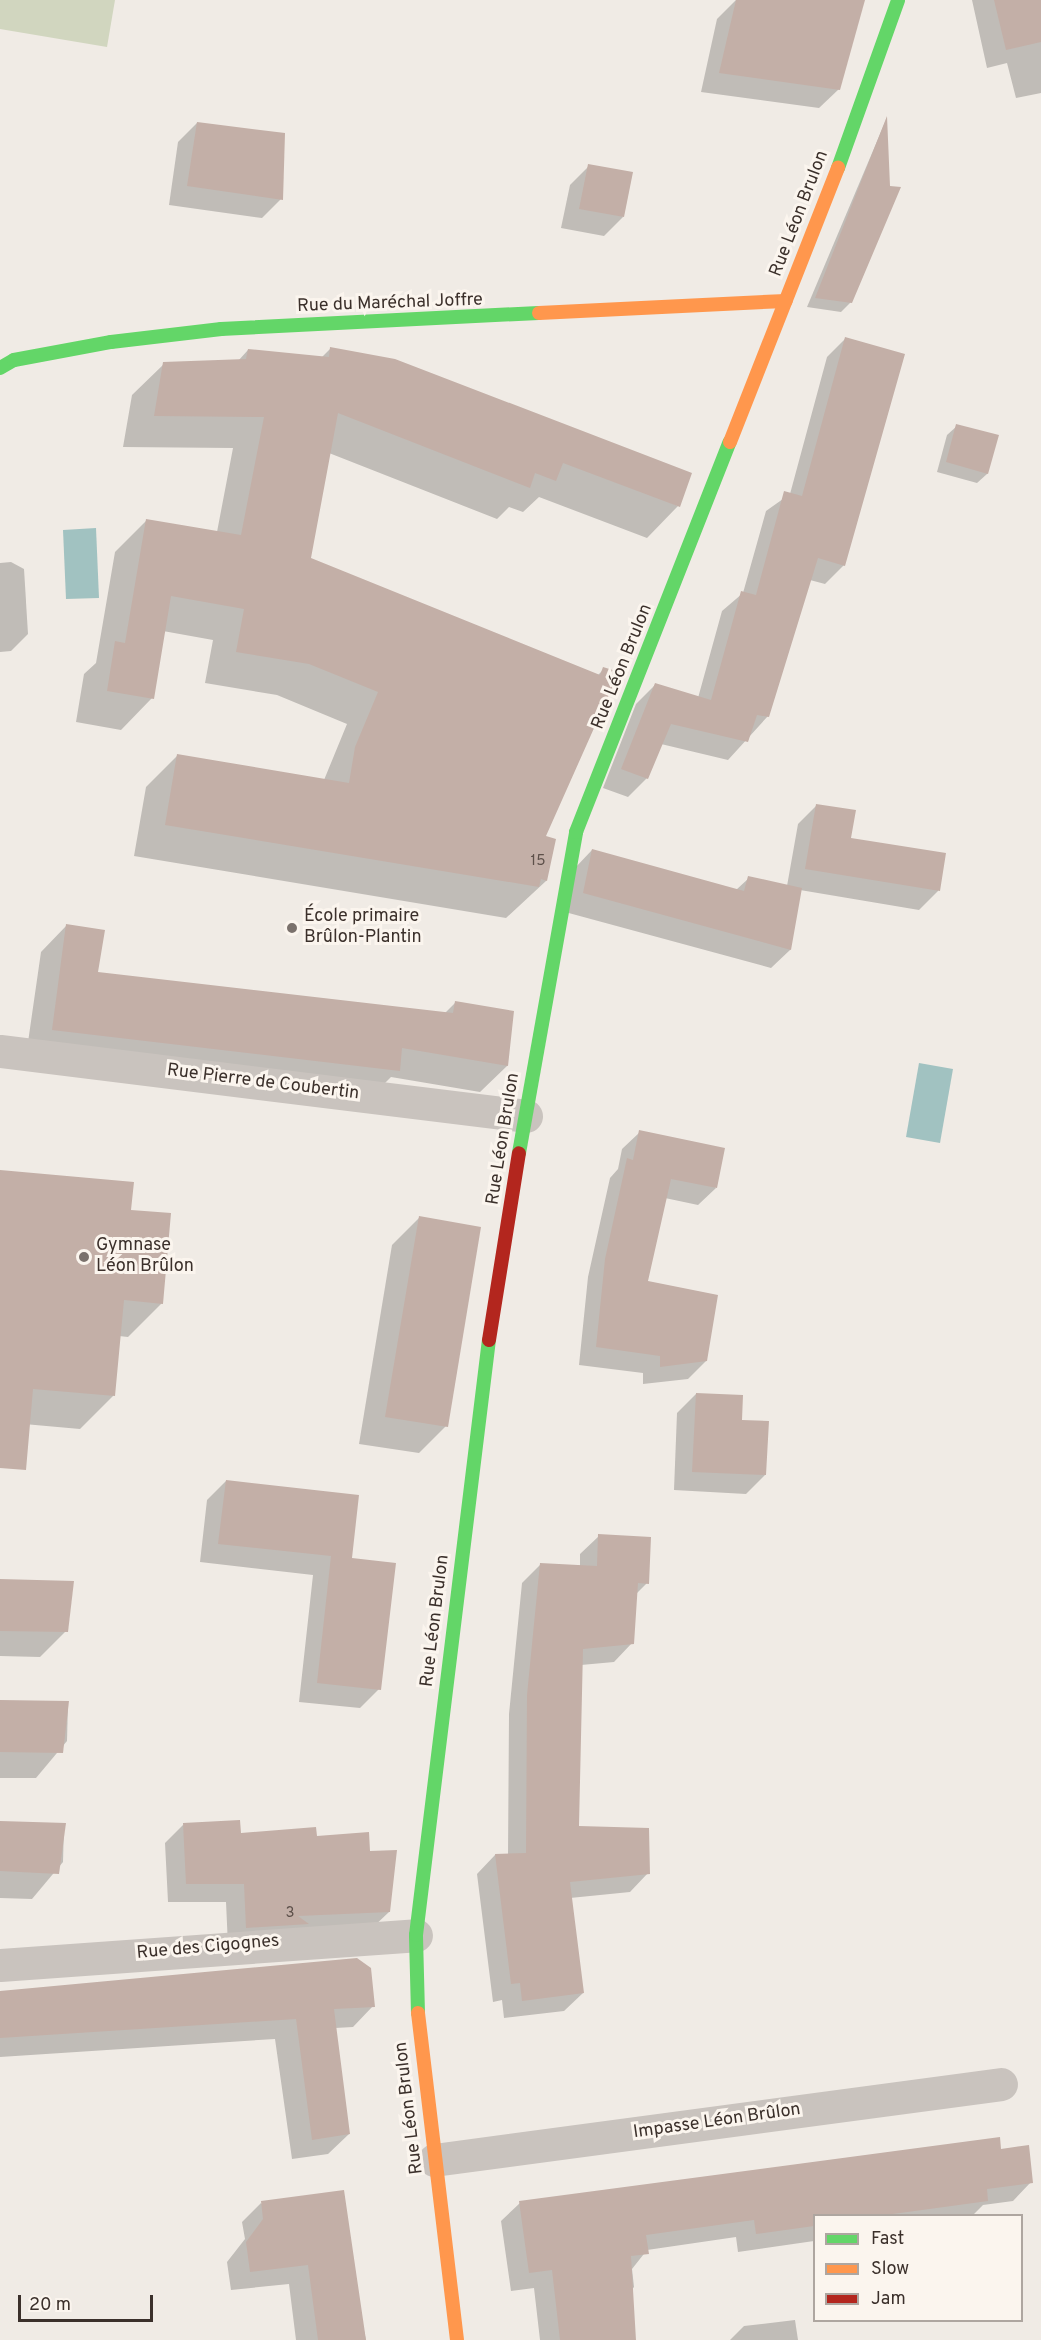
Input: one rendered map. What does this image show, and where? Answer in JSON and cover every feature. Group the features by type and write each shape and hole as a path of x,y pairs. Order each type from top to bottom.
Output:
{"street":[{"name":"Rue Léon Brulon","path":"457,2340 419,2040 416,1935 479,1403 576,832 786,301 898,0"},
{"name":"Rue du Maréchal Joffre","path":"0,368 14,360 111,342 221,329 786,301"},
{"name":"Rue Pierre de Coubertin","path":"0,1051 526,1116"},
{"name":"Rue des Cigognes","path":"0,1965 416,1935"},
{"name":"Impasse Léon Brûlon","path":"434,2160 1001,2084"}],"green space":[{"path":"0,0 115,0 107,47 0,29"}],"water":[{"path":"96,528 99,598 66,599 63,530"},
{"path":"919,1063 953,1069 940,1143 906,1137"}],"building":[{"path":"736,0 865,0 840,90 719,73"},
{"path":"994,0 1041,0 1041,42 1006,50"},
{"path":"887,116 890,186 901,187 852,303 815,298"},
{"path":"197,122 285,133 283,200 187,186"},
{"path":"588,164 633,172 624,217 579,209"},
{"path":"845,337 905,354 845,566 818,558 769,717 757,715 748,742 671,724 648,779 621,769 655,683 711,700 741,591 756,595 784,491 802,496"},
{"path":"330,347 395,359 692,473 680,507 563,463 556,481 535,473 530,488 338,413 311,558 600,675 603,667 619,672 546,836 556,839 547,881 541,879 539,887 165,825 177,754 349,783 355,747 378,692 309,664 236,652 244,609 171,596 154,699 107,691 115,641 125,643 146,519 241,535 264,417 154,416 163,362 246,359 248,349 329,357"},
{"path":"956,424 999,435 988,474 946,462"},
{"path":"816,804 856,810 851,838 946,853 940,891 805,869"},
{"path":"592,849 744,891 748,876 802,888 791,950 583,893"},
{"path":"66,924 105,930 98,972 453,1013 455,1001 514,1011 508,1066 402,1048 400,1071 52,1030"},
{"path":"639,1130 725,1148 717,1188 671,1179 648,1281 718,1295 707,1361 660,1367 660,1356 596,1347 605,1259 627,1158 633,1160"},
{"name":"Gymnase Léon Brûlon","path":"0,1170 134,1182 131,1210 171,1213 163,1304 124,1300 115,1396 33,1389 26,1470 0,1468"},
{"path":"419,1216 481,1227 448,1427 385,1417"},
{"path":"696,1393 743,1395 742,1420 769,1421 766,1475 692,1472"},
{"path":"226,1480 359,1495 352,1558 396,1563 381,1690 317,1683 331,1556 218,1544"},
{"path":"598,1534 651,1537 649,1584 638,1583 634,1644 583,1649 579,1826 649,1828 650,1874 570,1882 584,1993 522,2001 520,1983 511,1984 495,1854 526,1853 527,1695 540,1563 597,1566"},
{"path":"0,1579 74,1581 68,1632 0,1631"},
{"path":"0,1700 69,1701 63,1753 0,1752"},
{"path":"240,1820 241,1833 316,1827 317,1836 369,1832 370,1851 397,1850 390,1912 298,1916 309,1924 246,1928 244,1884 186,1884 183,1823"},
{"path":"0,1821 66,1823 59,1874 0,1871"},
{"path":"357,1958 371,1968 375,2007 334,2009 350,2134 312,2140 296,2019 0,2038 0,1991"},
{"path":"1000,2137 1001,2149 1029,2145 1033,2183 987,2189 988,2201 893,2214 813,2214 813,2226 756,2234 754,2220 646,2235 649,2254 631,2256 636,2340 560,2340 552,2270 529,2273 519,2201"},
{"path":"344,2190 366,2340 318,2340 308,2265 250,2272 246,2242 263,2219 261,2201"}],"traffic: fast":[{"path":"838,168 898,0"},
{"path":"0,368 14,360 111,342 221,329 539,313"},
{"path":"519,1153 576,832 730,442"},
{"path":"418,2013 416,1935 489,1340"}],"traffic: slow":[{"path":"730,442 838,168"},
{"path":"539,313 786,301"},
{"path":"418,2013 457,2340"}],"traffic: jam":[{"path":"489,1340 519,1153"}],"place":[{"name":"École primaire Brûlon-Plantin","path":"292,928"},
{"name":"Gymnase Léon Brûlon","path":"84,1257"}]}
